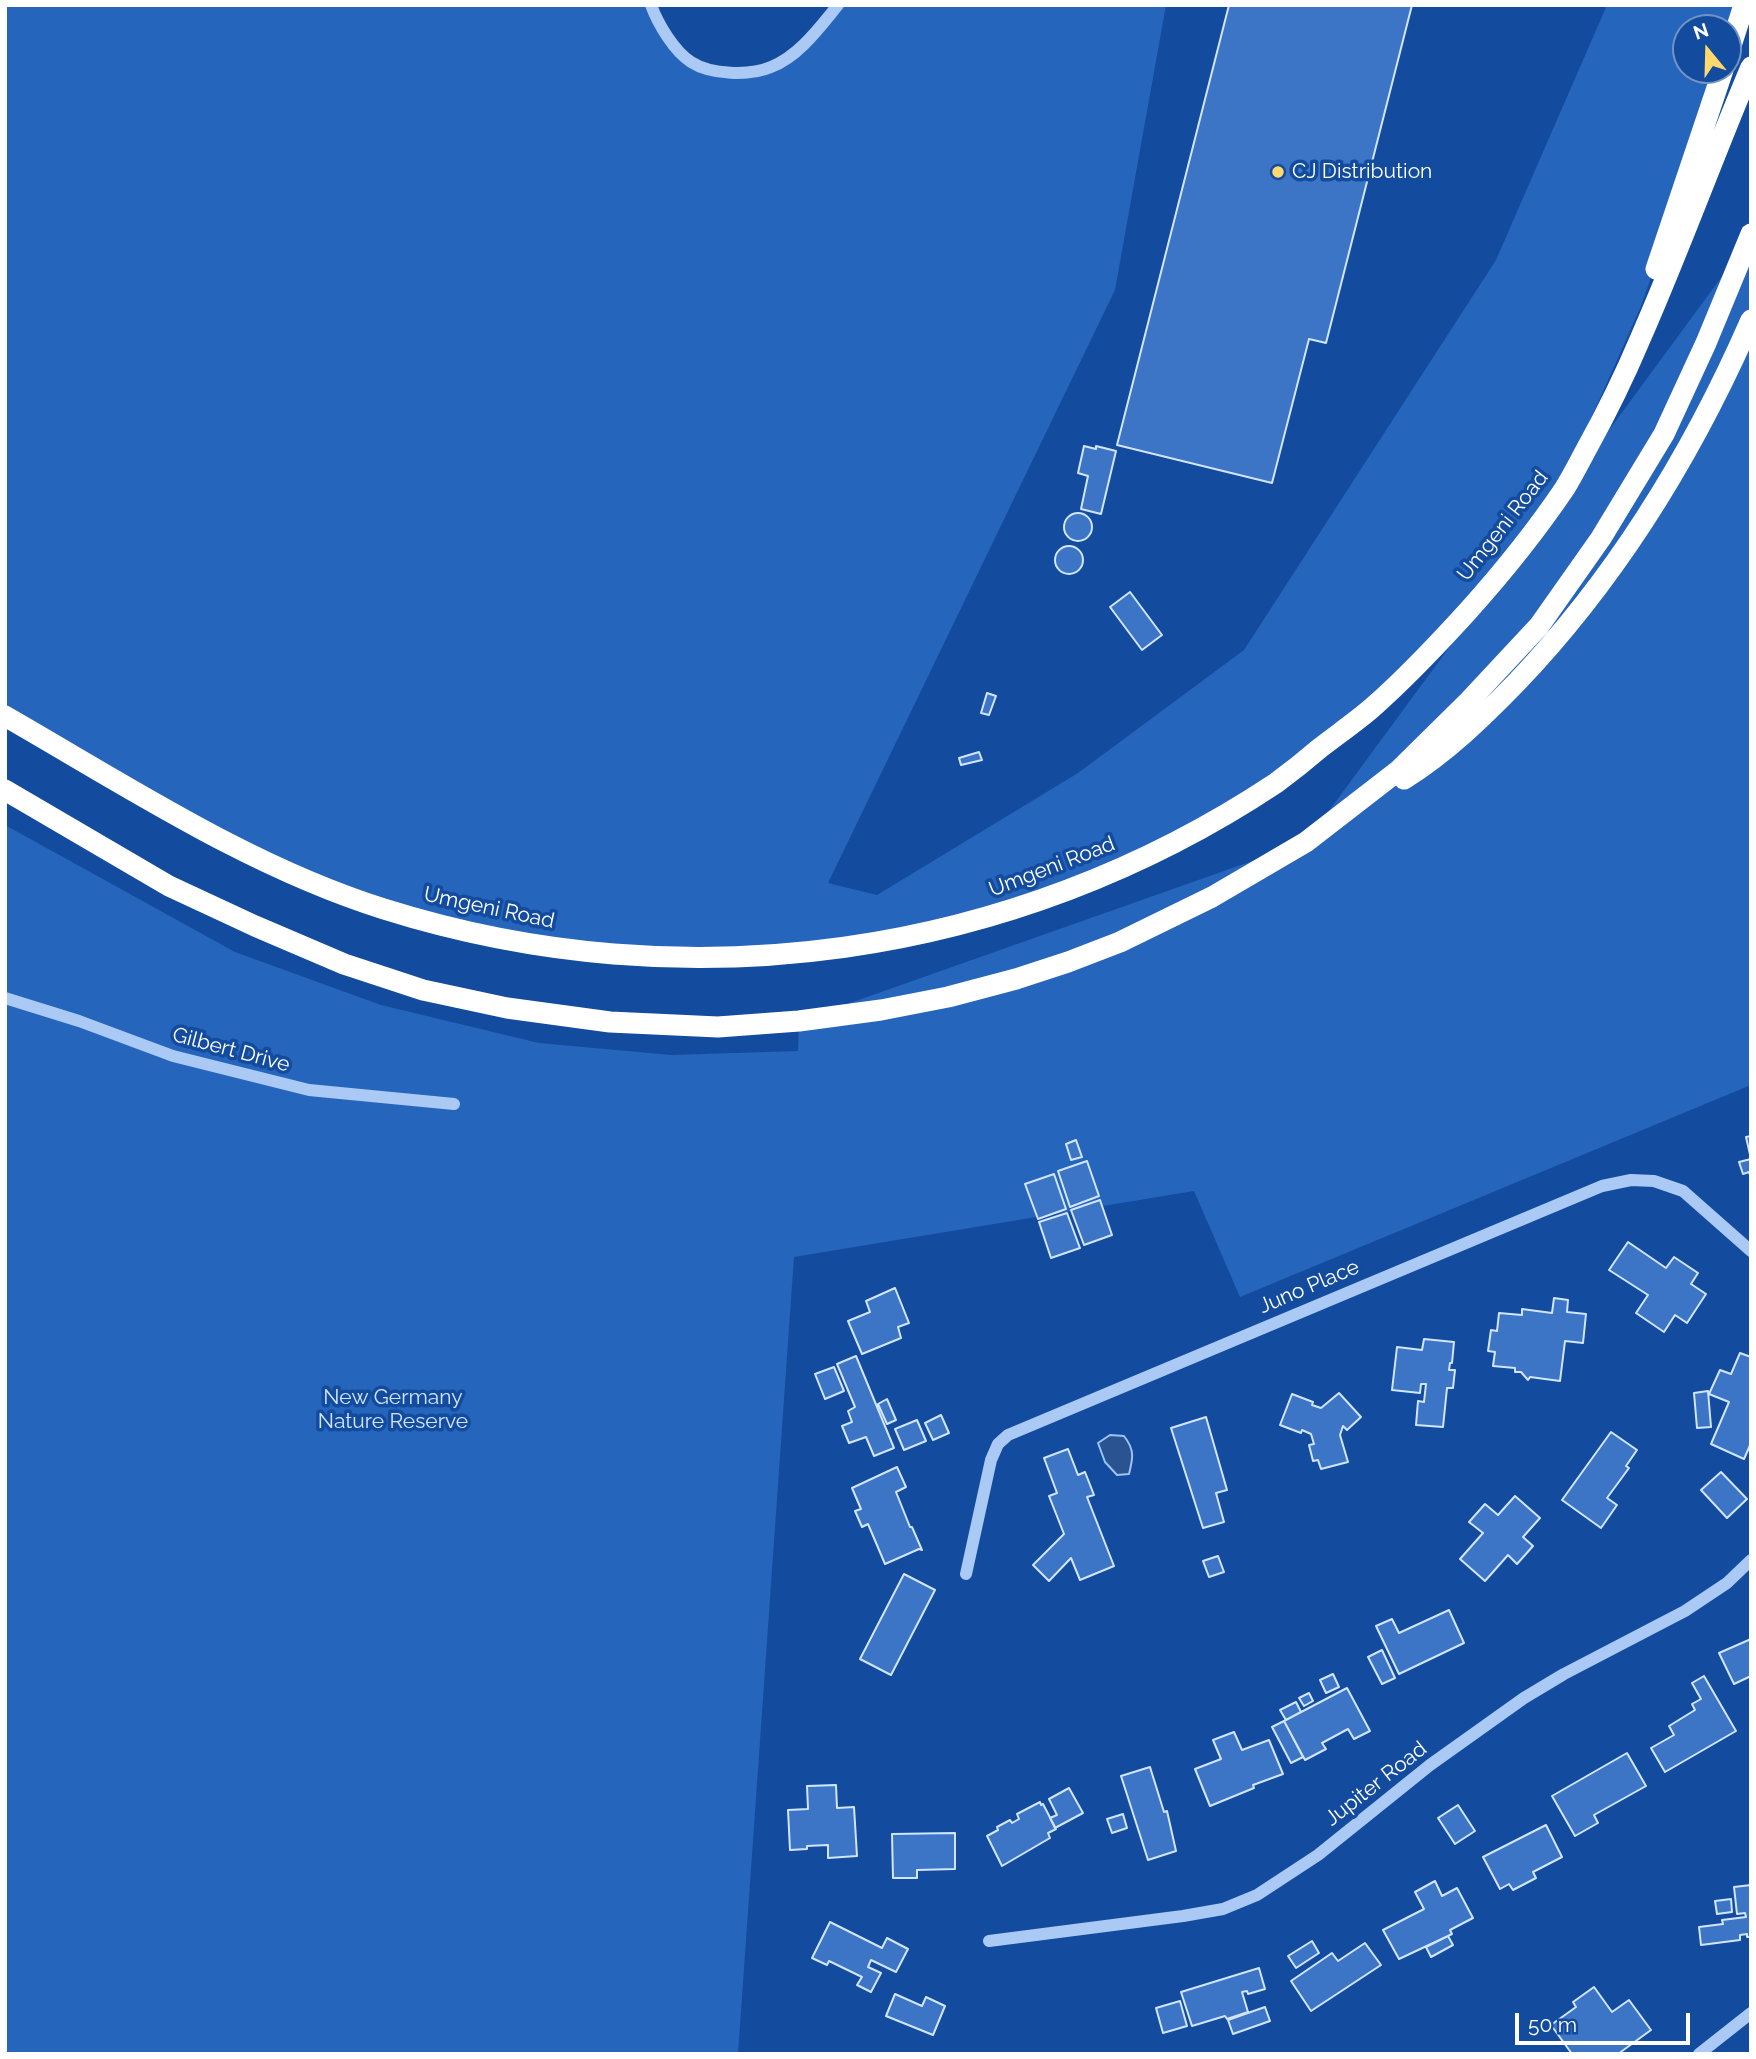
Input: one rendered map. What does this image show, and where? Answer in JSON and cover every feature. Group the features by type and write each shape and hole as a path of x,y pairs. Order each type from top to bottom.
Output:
{"highway":[{"name":"Umgeni Road","path":"5,716 217,838 303,879 384,909 477,934 537,946 658,958 763,957 843,949 947,928 1022,908 1096,880 1186,837 1279,781 1373,707 1443,639 1506,568 1567,485 1619,389 1671,268 1751,67"},
{"path":"1567,485 1643,305 1718,84"},
{"path":"1306,842 1399,770 1539,626 1601,538 1664,434 1706,343 1751,234"},
{"path":"5,790 169,886 254,926 357,968 423,990 507,1008 610,1022 718,1027 799,1021 881,1010 948,997 1016,979 1120,942 1212,897 1306,842 1419,769 1485,715 1543,654 1596,589 1657,502 1684,457 1751,320"}],"street":[{"path":"650,5 669,39 692,62 732,74 771,67 801,48 838,5"},
{"name":"Gilbert Drive","path":"5,998 79,1021 173,1056 309,1090 454,1104"},
{"name":"Juno Place","path":"966,1574 992,1460 998,1444 1008,1435 1589,1191 1631,1180 1654,1181 1683,1191 1751,1251"},
{"name":"Jupiter Road","path":"989,1941 1183,1916 1223,1909 1257,1895 1318,1854 1430,1765 1524,1698 1685,1611 1727,1583 1751,1559"},
{"path":"1699,2054 1751,2013"}],"green space":[{"path":"5,5 649,5 698,69 779,67 841,5 1166,5 1115,290 828,883 877,895 1078,773 1244,650 1496,260 1607,5 1742,5 1737,14 1672,14 1672,84 1717,84 1697,147 1641,306 1563,482 1497,569 1369,707 1184,835 1019,905 810,950 600,950 471,928 303,876 5,713"},
{"name":"New Germany Nature Reserve","path":"1751,237 1751,1085 1240,1297 1194,1191 794,1257 738,2054 5,2054 5,825 235,952 381,1005 539,1043 671,1055 798,1051 799,1021 1306,842"}],"shaded area":[{"path":"1110,1435 1124,1436 1130,1446 1132,1459 1129,1474 1117,1475 1105,1462 1098,1443"}],"building":[{"name":"CJ Distribution","path":"1229,5 1412,5 1326,343 1309,339 1272,483 1117,445"},
{"path":"1084,446 1116,451 1101,514 1081,509 1088,476 1078,473"},
{"path":"1078,513 1088,517 1092,527 1088,537 1078,541 1068,537 1064,527 1068,517"},
{"path":"1069,546 1079,550 1083,560 1079,570 1069,574 1059,570 1055,560 1059,550"},
{"path":"1130,592 1162,635 1142,650 1110,607"},
{"path":"987,693 996,696 989,715 981,713"},
{"path":"979,752 982,760 961,765 959,758"},
{"path":"1751,1136 1751,1159 1746,1137"},
{"path":"1076,1140 1082,1157 1071,1160 1066,1144"},
{"path":"1751,1159 1751,1178 1749,1172 1743,1174 1739,1162"},
{"path":"1087,1161 1099,1196 1070,1207 1058,1171"},
{"path":"1054,1174 1066,1209 1038,1219 1025,1184"},
{"path":"1100,1200 1112,1235 1084,1245 1071,1210"},
{"path":"1067,1213 1080,1248 1051,1258 1039,1222"},
{"path":"1628,1242 1666,1268 1674,1257 1698,1273 1691,1284 1706,1294 1687,1323 1675,1315 1664,1332 1636,1313 1648,1295 1609,1270"},
{"path":"895,1288 909,1323 898,1327 901,1338 862,1354 848,1321 870,1312 866,1301"},
{"path":"1554,1298 1568,1300 1567,1312 1586,1314 1583,1343 1565,1341 1560,1381 1530,1377 1528,1380 1521,1372 1515,1372 1515,1368 1493,1366 1495,1352 1488,1351 1491,1330 1497,1331 1499,1313 1522,1315 1522,1309 1552,1313"},
{"path":"1424,1339 1454,1342 1449,1370 1455,1370 1453,1388 1447,1388 1443,1427 1416,1425 1418,1401 1424,1402 1426,1384 1421,1384 1420,1393 1392,1390 1397,1347 1422,1350"},
{"path":"1740,1353 1751,1357 1751,1443 1744,1459 1711,1444 1729,1402 1709,1394 1720,1370 1731,1374"},
{"path":"856,1356 894,1448 874,1456 866,1437 849,1443 842,1426 852,1422 848,1411 855,1407 837,1364"},
{"path":"834,1367 844,1391 825,1399 815,1374"},
{"path":"1708,1391 1711,1427 1697,1428 1694,1393"},
{"path":"1339,1393 1361,1417 1347,1430 1343,1426 1340,1435 1348,1462 1321,1469 1318,1460 1313,1461 1309,1445 1314,1444 1311,1434 1280,1425 1292,1394 1321,1408"},
{"path":"887,1399 896,1420 887,1424 878,1404"},
{"path":"941,1415 949,1433 933,1440 925,1423"},
{"path":"1206,1417 1227,1490 1216,1493 1224,1522 1203,1528 1171,1428"},
{"path":"917,1420 926,1441 904,1450 895,1429"},
{"path":"1611,1432 1637,1450 1626,1466 1629,1468 1607,1498 1617,1505 1601,1528 1562,1500"},
{"path":"1068,1449 1078,1475 1085,1472 1094,1495 1087,1497 1114,1566 1080,1580 1071,1558 1049,1581 1033,1565 1064,1534 1049,1496 1057,1493 1044,1458"},
{"path":"897,1467 906,1487 896,1492 922,1550 885,1564 868,1524 862,1527 855,1511 861,1509 852,1488"},
{"path":"1721,1472 1747,1499 1727,1518 1701,1490"},
{"path":"1515,1496 1540,1518 1523,1537 1533,1546 1517,1564 1508,1555 1485,1581 1460,1559 1483,1533 1469,1522 1485,1504 1498,1515"},
{"path":"1218,1556 1224,1572 1209,1577 1203,1561"},
{"path":"904,1574 935,1590 891,1675 860,1659"},
{"path":"1449,1610 1464,1643 1399,1674 1376,1626 1392,1619 1399,1633"},
{"path":"1751,1639 1751,1676 1734,1684 1719,1653"},
{"path":"1382,1650 1395,1678 1382,1684 1368,1657"},
{"path":"1333,1674 1339,1687 1326,1693 1320,1680"},
{"path":"1704,1676 1736,1731 1665,1772 1651,1748 1674,1735 1669,1726 1695,1710 1692,1704 1701,1699 1692,1683"},
{"path":"1347,1688 1370,1731 1354,1739 1348,1729 1322,1743 1326,1749 1305,1760 1284,1721"},
{"path":"1309,1693 1313,1701 1304,1706 1299,1698"},
{"path":"1296,1702 1301,1712 1286,1720 1280,1710"},
{"path":"1284,1721 1303,1757 1291,1763 1272,1727"},
{"path":"1234,1732 1242,1750 1269,1740 1283,1774 1210,1806 1195,1769 1221,1759 1213,1740"},
{"path":"1627,1753 1646,1786 1594,1815 1598,1823 1575,1836 1552,1796"},
{"path":"1150,1767 1164,1812 1167,1811 1176,1851 1148,1860 1121,1776"},
{"path":"836,1785 837,1808 854,1807 857,1856 828,1858 828,1845 790,1850 788,1810 808,1809 807,1786"},
{"path":"1069,1788 1083,1813 1055,1828 1050,1818 1057,1815 1049,1799"},
{"path":"1040,1802 1056,1829 1048,1833 1050,1838 1002,1866 987,1836 1010,1820 1012,1823 1019,1819 1017,1814"},
{"path":"1458,1805 1475,1831 1455,1844 1438,1818"},
{"path":"1123,1814 1127,1828 1112,1833 1107,1819"},
{"path":"1546,1825 1562,1857 1533,1872 1536,1878 1513,1890 1509,1884 1500,1889 1483,1857"},
{"path":"955,1833 955,1869 917,1870 917,1878 893,1878 892,1834"},
{"path":"1435,1881 1442,1896 1457,1888 1473,1918 1450,1930 1452,1934 1399,1959 1383,1930 1424,1909 1415,1892"},
{"path":"1751,1885 1751,1937 1747,1937 1747,1934 1740,1935 1740,1940 1701,1945 1699,1927 1746,1917 1745,1913 1737,1914 1734,1887"},
{"path":"1731,1899 1732,1912 1717,1914 1715,1901"},
{"path":"830,1922 882,1948 887,1938 908,1949 896,1972 871,1960 868,1967 881,1973 871,1992 857,1985 862,1977 829,1961 827,1965 812,1958"},
{"path":"1448,1936 1453,1945 1431,1957 1426,1947"},
{"path":"1312,1941 1319,1953 1296,1968 1288,1956"},
{"path":"1365,1943 1381,1965 1311,2011 1291,1981 1332,1953 1338,1961"},
{"path":"1259,1968 1265,1989 1248,1994 1247,1991 1242,1992 1248,2012 1192,2026 1181,1992"},
{"path":"1594,1987 1612,2012 1629,2000 1651,2030 1618,2054 1572,2054 1551,2025 1576,2007 1573,2002"},
{"path":"895,1994 922,2006 926,1997 945,2006 933,2035 886,2016"},
{"path":"1180,2001 1187,2026 1163,2033 1156,2008"},
{"path":"1265,2007 1270,2021 1233,2034 1228,2020"}],"place":[{"name":"CJ Distribution","path":"1278,172"}]}
